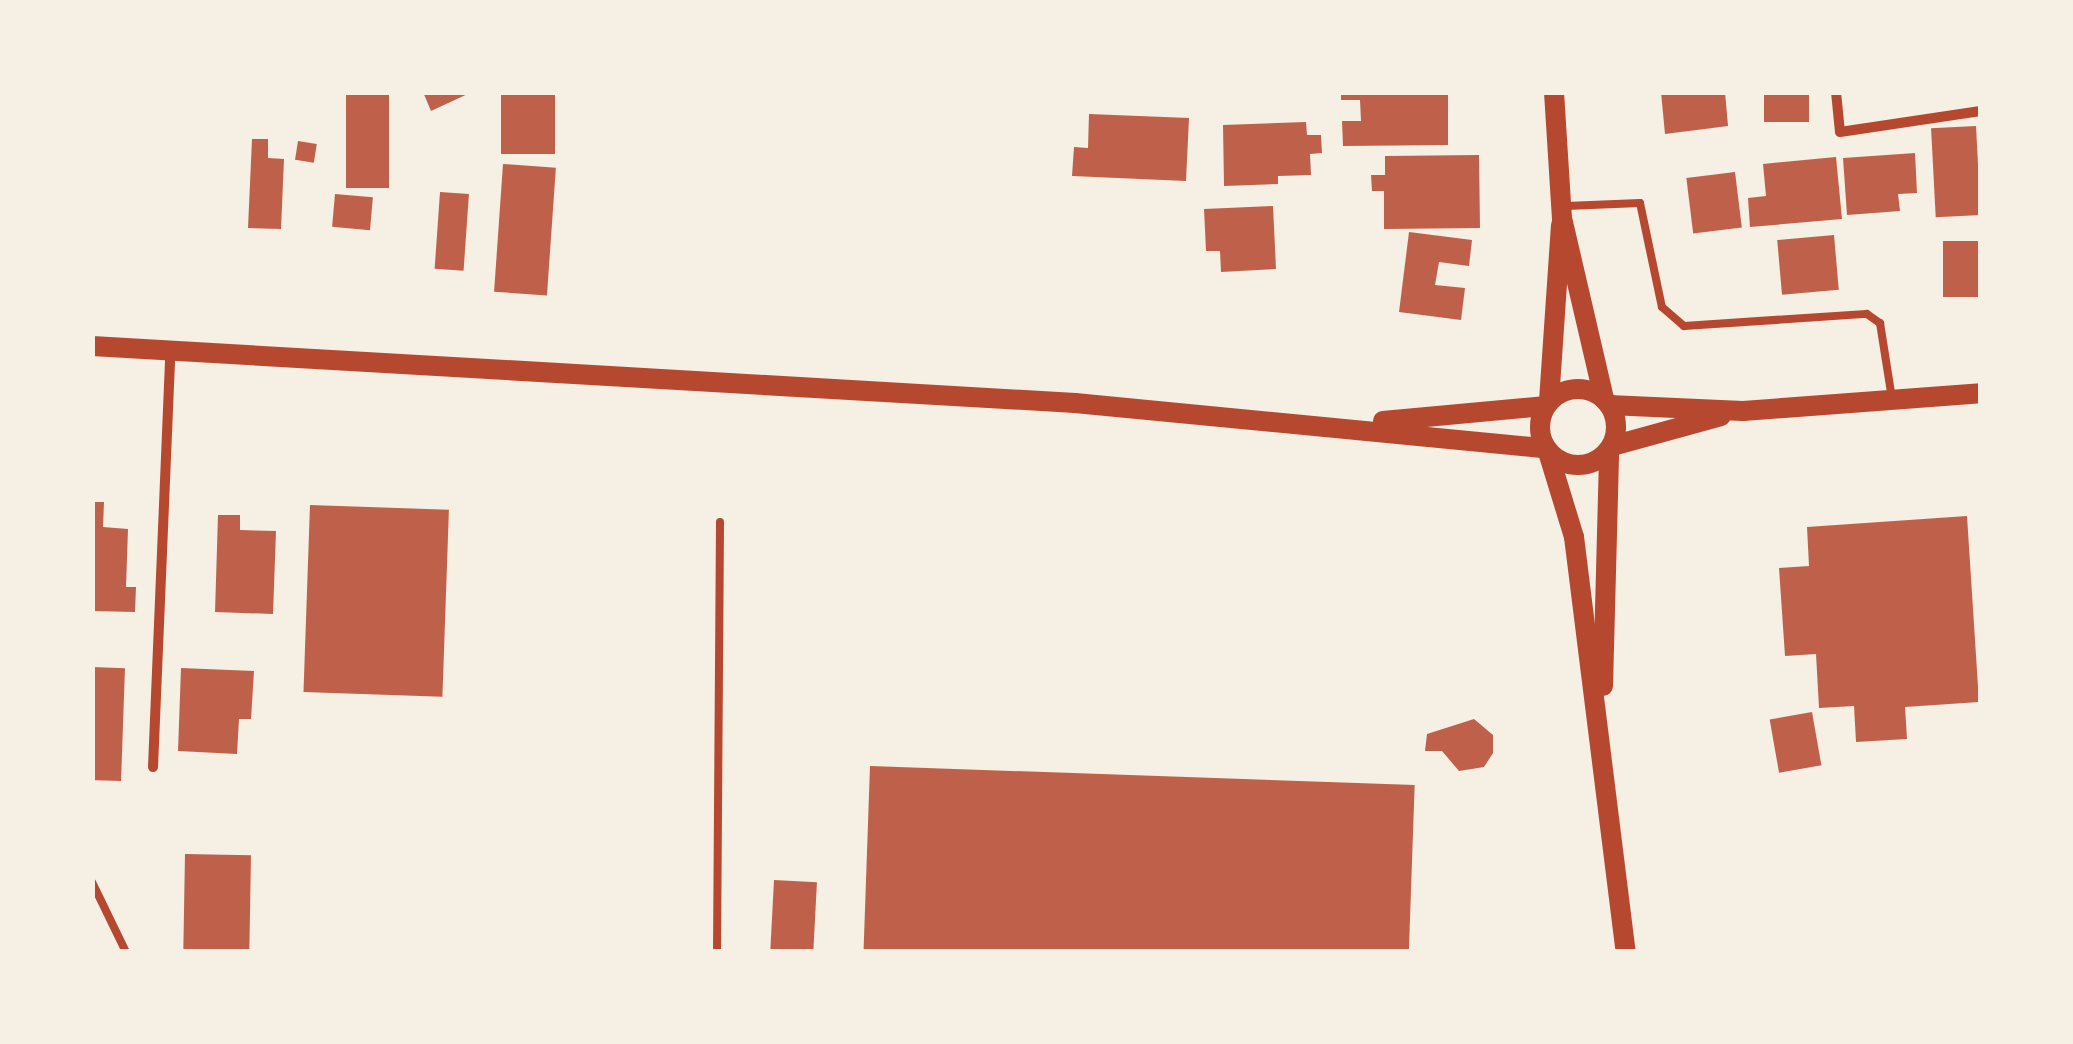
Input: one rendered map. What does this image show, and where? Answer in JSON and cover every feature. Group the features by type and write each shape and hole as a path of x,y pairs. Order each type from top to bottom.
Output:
{"main road":[{"path":"1554,92 1561,212 1547,404 1539,422 1574,537 1601,728 1626,952"},
{"path":"1561,212 1616,428 1610,448 1601,728"},
{"path":"92,346 1075,403 1341,425 1546,450 1572,466 1599,460 1610,448 1742,410"},
{"path":"1341,425 1547,404 1576,389 1607,402 1742,410 1980,394"}],"street":[{"path":"1836,92 1840,132 1980,111"},
{"path":"153,767 170,353"}],"lane":[{"path":"1561,212 1640,202 1662,307 1684,326 1867,314 1880,323 1892,400"},
{"path":"718,952 720,522"},
{"path":"92,882 126,952"}],"building":[{"path":"346,92 389,92 389,188 346,188"},
{"path":"423,92 472,92 431,111"},
{"path":"501,92 555,92 555,154 501,154"},
{"path":"1341,92 1448,92 1448,145 1343,146 1342,121 1361,121 1360,100 1341,100"},
{"path":"1661,92 1725,92 1728,126 1665,134"},
{"path":"1764,92 1809,92 1809,122 1764,122"},
{"path":"1089,114 1189,118 1186,181 1072,176 1074,147 1088,148"},
{"path":"1306,122 1307,135 1321,135 1322,153 1310,154 1311,175 1278,176 1278,184 1224,186 1223,125"},
{"path":"1976,126 1980,215 1936,217 1931,128"},
{"path":"252,139 268,139 268,158 284,159 281,229 248,228"},
{"path":"298,141 317,144 314,163 295,160"},
{"path":"1915,153 1917,193 1898,194 1900,211 1847,215 1843,158"},
{"path":"1479,155 1480,228 1384,229 1384,191 1372,191 1371,175 1385,175 1385,156"},
{"path":"1836,157 1842,219 1750,227 1748,198 1766,196 1763,164"},
{"path":"503,164 556,168 547,295 494,292"},
{"path":"1735,172 1742,228 1693,234 1686,178"},
{"path":"440,192 469,194 464,271 435,269"},
{"path":"335,194 373,197 370,230 332,227"},
{"path":"1273,206 1276,269 1221,272 1220,251 1206,251 1204,209"},
{"path":"1409,232 1472,240 1469,266 1439,262 1435,285 1465,288 1461,320 1399,312"},
{"path":"1834,235 1839,290 1782,295 1777,240"},
{"path":"1943,241 1980,241 1980,297 1943,297"},
{"path":"92,502 104,502 103,527 128,529 126,587 136,587 135,612 92,611"},
{"path":"310,505 449,510 442,697 303,692"},
{"path":"218,515 240,515 240,530 276,531 273,614 215,612"},
{"path":"1967,516 1979,702 1905,707 1907,739 1856,742 1854,706 1819,708 1816,654 1785,656 1779,568 1809,566 1807,527"},
{"path":"92,667 125,668 121,781 92,780"},
{"path":"181,668 254,671 251,719 239,719 237,754 178,751"},
{"path":"1812,712 1821,765 1779,773 1770,719"},
{"path":"1474,719 1493,735 1493,753 1484,767 1459,771 1442,751 1425,751 1427,734"},
{"path":"870,766 1415,785 1409,952 864,952"},
{"path":"185,854 251,855 249,952 183,952"},
{"path":"774,880 817,882 813,952 770,950"}]}
